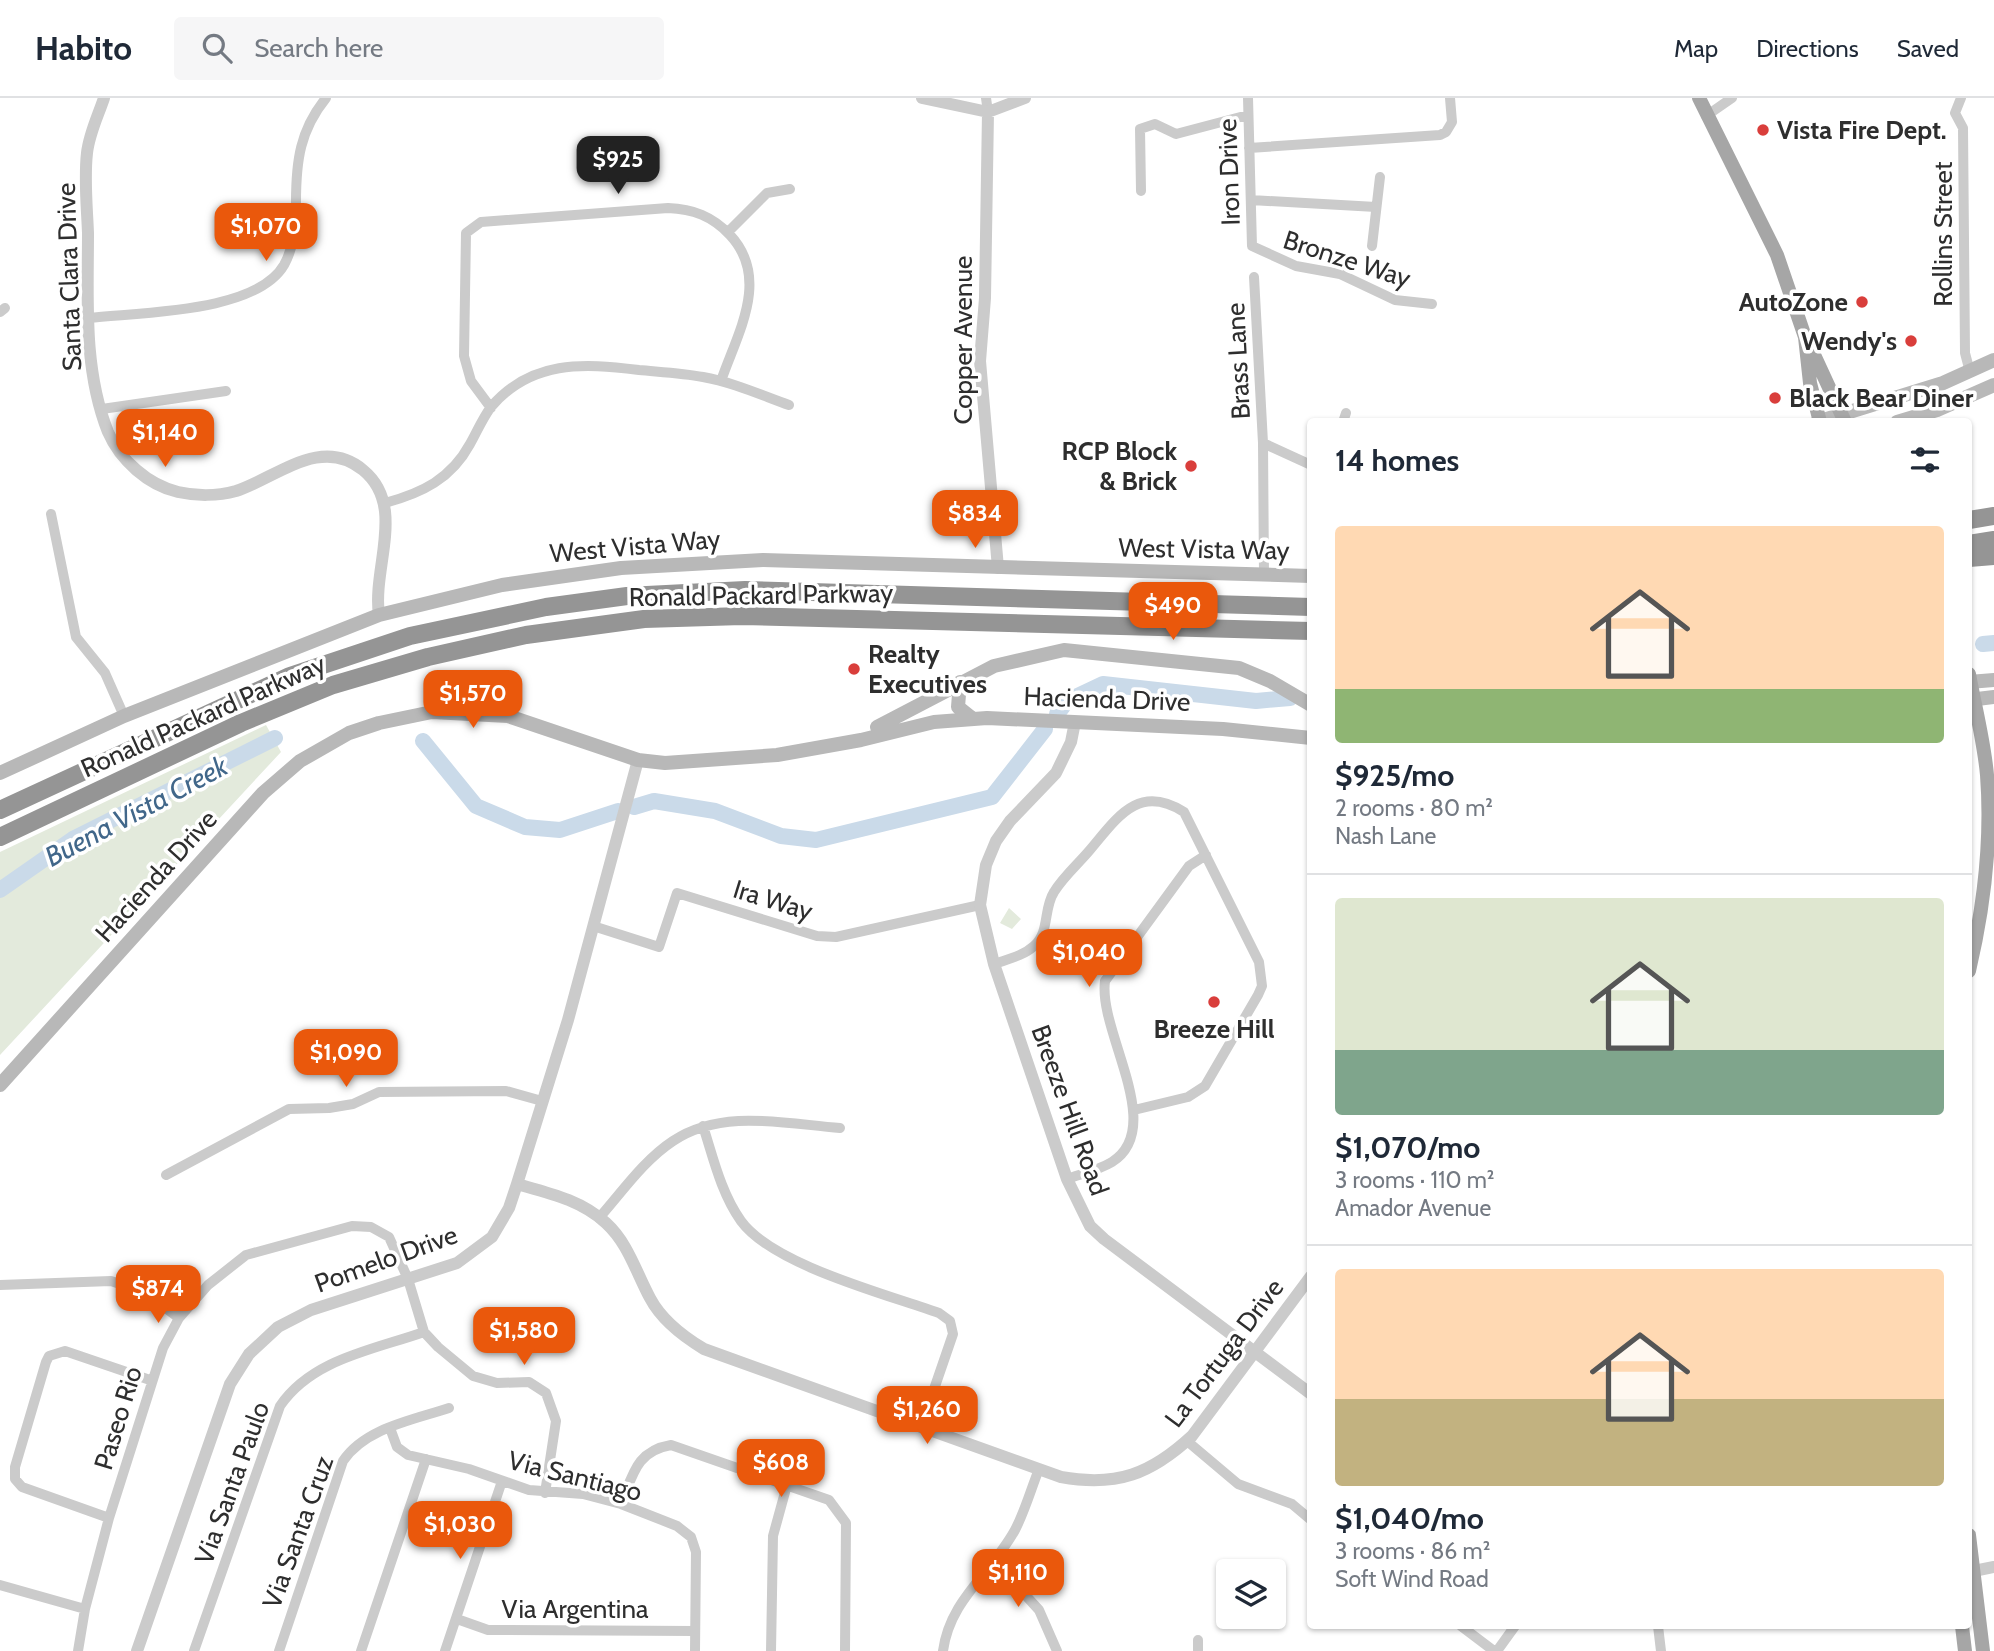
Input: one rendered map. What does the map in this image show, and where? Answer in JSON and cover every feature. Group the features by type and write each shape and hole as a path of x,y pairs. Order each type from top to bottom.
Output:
{"highway":[{"path":"1972,520 1994,516"},
{"path":"1972,544 1994,540"},
{"path":"1972,558 1994,556"},
{"name":"Ronald Packard Parkway","path":"0,810 240,697 302,671 410,636 560,605 650,594 745,590 1307,606"},
{"name":"Ronald Packard Parkway","path":"0,838 290,701 402,664 526,635 644,619 742,616 1307,631"},
{"path":"1273,630 1307,637"}],"main road":[{"path":"1699,98 1777,255 1805,337 1827,378 1843,418 1970,372 1994,360"},
{"path":"1805,337 1810,383 1818,418"},
{"path":"1910,418 1937,410 1994,384"},
{"name":"West Vista Way","path":"0,774 124,716 379,615 502,585 621,568 763,560 1307,576"},
{"name":"Hacienda Drive","path":"820,747 883,725 994,666 1064,650 1239,668 1270,681 1307,703"},
{"path":"1972,679 1994,680"},
{"path":"960,682 958,706 973,719"},
{"path":"1972,700 1994,697"},
{"path":"1972,704 1987,772 1989,838 1972,957"},
{"name":"Hacienda Drive","path":"0,1085 263,793 300,761 324,745 379,723 432,712 508,716 638,760 698,763 820,747 934,722 973,719 1223,729 1307,738"},
{"path":"1972,1578 1983,1651"},
{"path":"1962,1629 1965,1651"}],"street":[{"name":"Santa Clara Drive","path":"104,98 87,155 89,349 108,432 127,461 150,480 177,492 209,495 230,492 302,460 320,456 337,457 362,469 380,490 385,503"},
{"path":"89,318 221,303 245,297 272,279 283,267 292,247 296,227 298,146 312,116 326,98"},
{"path":"922,98 988,112 1025,98"},
{"path":"986,98 988,112"},
{"name":"Iron Drive","path":"1248,98 1252,246"},
{"path":"1249,148 1440,135 1446,132 1452,122 1450,98"},
{"path":"1706,116 1732,98"},
{"name":"Rollins Street","path":"1961,98 1955,113 1964,128 1965,353 1970,372"},
{"name":"Copper Avenue","path":"988,112 985,298 980,361 998,568"},
{"path":"1141,191 1140,129 1155,124 1176,134 1248,115"},
{"path":"1371,246 1380,177"},
{"path":"727,232 767,193 790,189"},
{"path":"1251,200 1376,208"},
{"path":"491,408 477,392 466,368 464,245 466,233 473,225 492,220 683,209 698,211 727,232 742,251 752,282 750,298 721,381"},
{"name":"Bronze Way","path":"1252,246 1296,266 1340,274 1395,300 1432,304"},
{"name":"Brass Lane","path":"1254,278 1263,443 1264,576"},
{"path":"379,615 377,591 386,527 385,503 425,490 446,476 458,464 491,408 516,384 536,373 572,364 721,381 789,405"},
{"path":"102,409 226,391"},
{"name":"Brass Lane","path":"1263,443 1307,463"},
{"path":"51,514 76,637 105,673 124,716"},
{"name":"Breeze Hill Road","path":"1074,722 1071,742 1056,773 1023,807 996,841 986,865 980,905 995,964 1067,1179 1090,1226 1104,1240 1307,1391"},
{"name":"Pomelo Drive","path":"137,1651 230,1384 249,1354 278,1327 311,1310 468,1257 492,1237 509,1208 593,926 638,760"},
{"path":"995,964 1020,956 1035,945 1046,925 1046,913 1053,893 1121,814 1141,802 1167,802 1184,812 1259,962 1262,986 1205,1086 1188,1097 1134,1110"},
{"path":"1067,1179 1111,1163 1122,1154 1134,1133 1134,1110 1104,1002 1105,981 1189,866 1206,855"},
{"name":"Ira Way","path":"593,926 659,947 677,893 817,936 836,937 980,905"},
{"path":"166,1175 289,1109 329,1108 353,1104 379,1092 506,1091 542,1101"},
{"path":"599,1218 673,1140 703,1126 742,1121 840,1128"},
{"path":"703,1126 725,1191 742,1222 778,1252 939,1313 950,1321 954,1334 921,1427"},
{"name":"La Tortuga Drive","path":"517,1184 566,1198 599,1218 632,1259 651,1301 684,1337 705,1349 1039,1469 1083,1481 1114,1480 1155,1466 1187,1441 1307,1281"},
{"name":"Paseo Rio","path":"78,1651 85,1609 109,1518 150,1380 179,1318 208,1285 246,1255 352,1226 371,1227 389,1237 408,1279 424,1332"},
{"path":"0,1285 111,1281 144,1292 179,1318"},
{"path":"424,1332 473,1376 496,1383 529,1382 547,1393 556,1421 545,1493"},
{"name":"Via Santa Paulo","path":"194,1651 280,1406 292,1389 309,1374 328,1365 424,1332"},
{"path":"109,1518 22,1487 15,1479 15,1466 50,1356 65,1352 150,1380"},
{"name":"Via Santa Cruz","path":"279,1651 343,1461 362,1439 449,1408"},
{"name":"Via Santiago","path":"390,1428 397,1447 408,1455 545,1493 583,1494 621,1504 677,1526 691,1537 696,1552 695,1651"},
{"path":"1187,1441 1238,1484 1292,1504 1307,1517"},
{"path":"621,1504 645,1454 657,1447 671,1445 830,1500 846,1524 845,1651"},
{"path":"362,1651 426,1459"},
{"path":"943,1651 948,1625 957,1606 994,1561 1015,1530 1039,1469"},
{"path":"445,1651 502,1481"},
{"path":"771,1651 773,1536 786,1485"},
{"path":"994,1561 1039,1610 1057,1651"},
{"path":"1972,1571 1994,1567"},
{"path":"0,1586 85,1609"},
{"name":"Via Argentina","path":"457,1619 488,1630 695,1631"},
{"path":"1465,1629 1495,1651 1513,1629"},
{"path":"1658,1629 1661,1651"}],"shaded area":[{"path":"266,725 281,752 0,1055 0,852"},
{"path":"1009,908 1021,919 1012,929 1000,923"}],"waterway":[{"name":"Buena Vista Creek","path":"1983,644 1994,643"},
{"name":"Buena Vista Creek","path":"1057,714 1067,701 1103,684 1256,701 1290,698"},
{"name":"Buena Vista Creek","path":"634,807 654,801 715,811 781,836 816,840 992,797 1045,729"},
{"name":"Buena Vista Creek","path":"0,890 73,839 275,738"},
{"name":"Buena Vista Creek","path":"423,741 476,806 525,827 560,830 618,811"}],"place":[{"name":"Vista Fire Dept.","path":"1763,130"},
{"name":"AutoZone","path":"1862,302"},
{"name":"Wendy's","path":"1911,341"},
{"name":"Black Bear Diner","path":"1775,398"},
{"name":"RCP Block & Brick","path":"1191,466"},
{"name":"Realty Executives","path":"854,669"},
{"name":"Breeze Hill","path":"1214,1002"}]}
